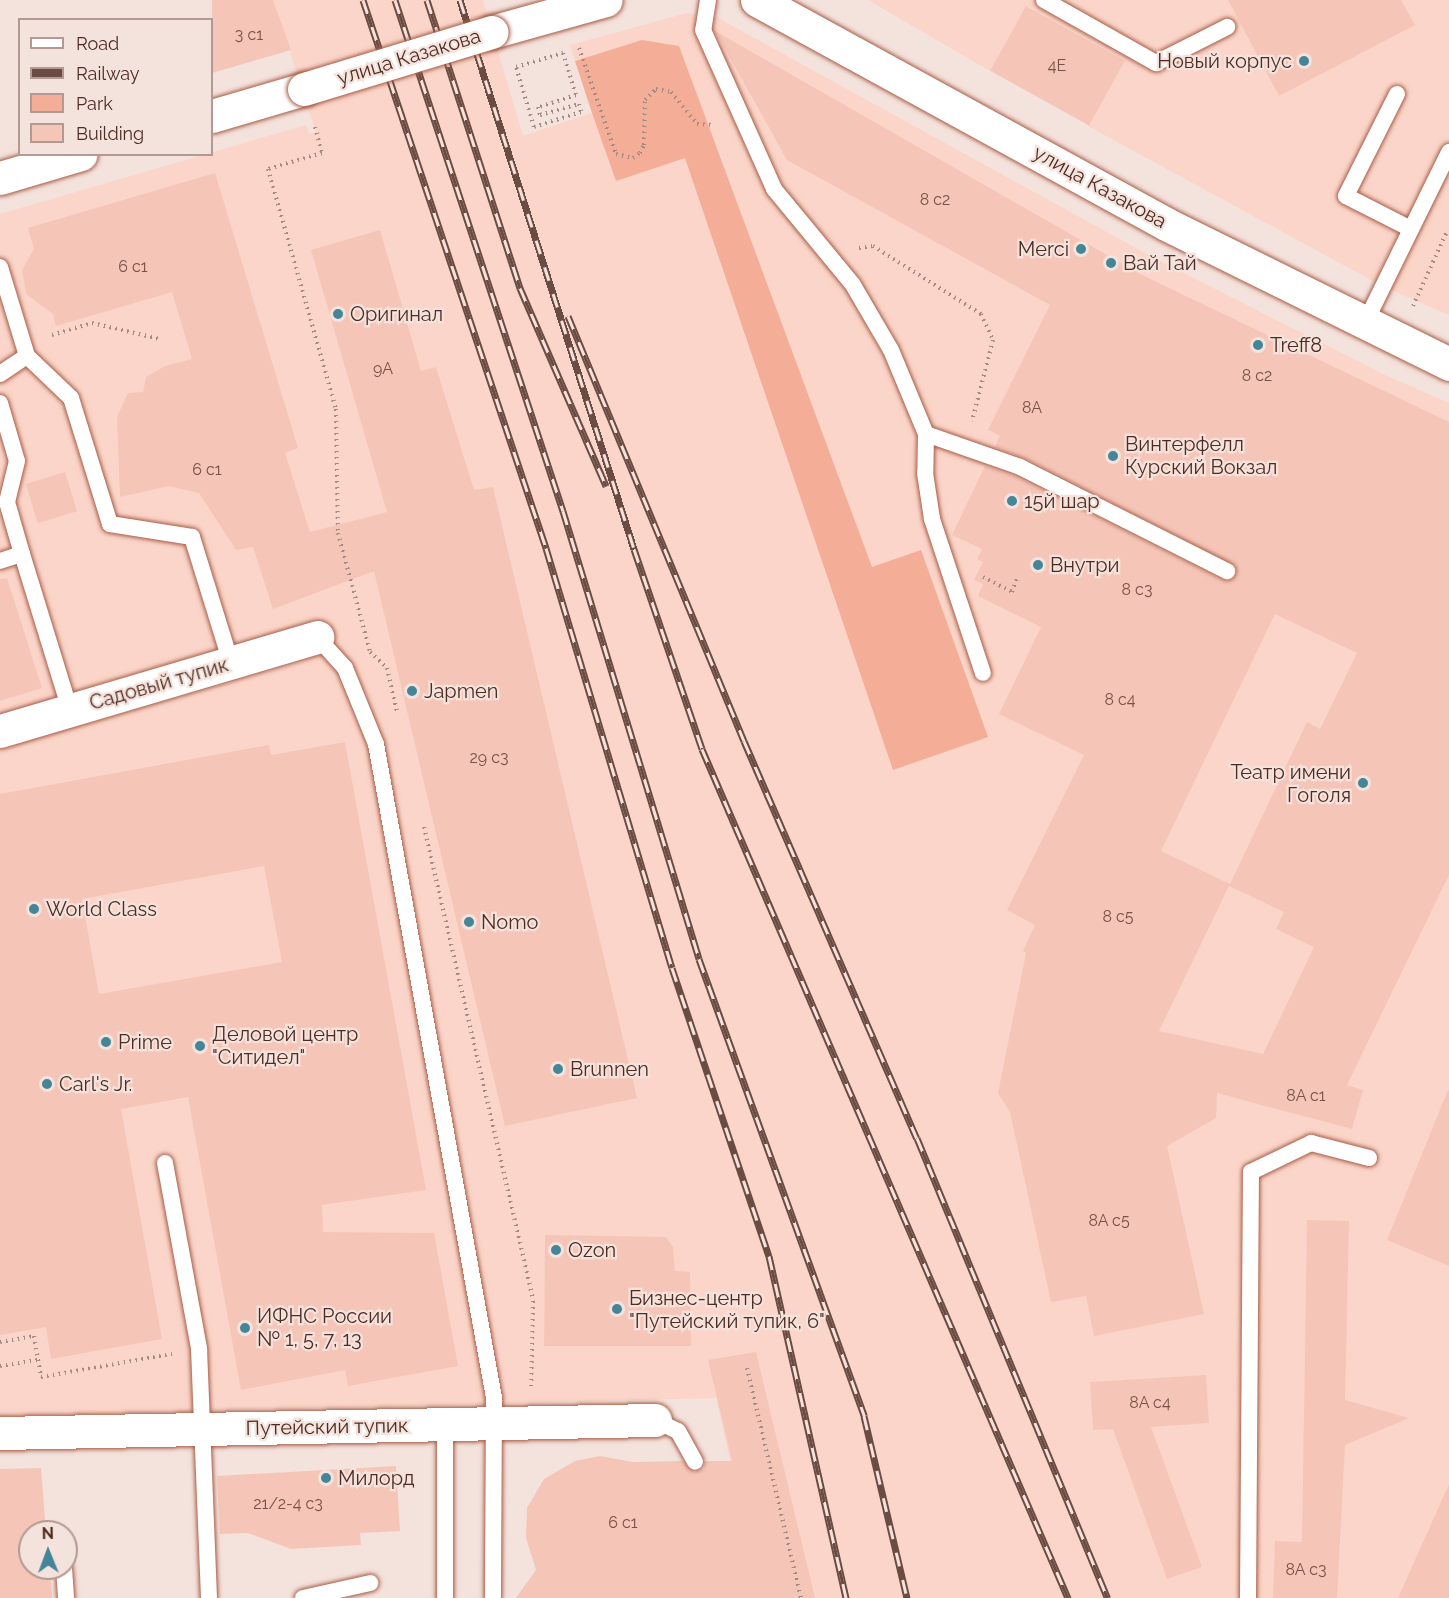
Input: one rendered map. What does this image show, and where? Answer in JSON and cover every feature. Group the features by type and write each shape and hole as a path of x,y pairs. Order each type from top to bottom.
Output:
{"street":[{"name":"улица Казакова","path":"213,116 606,0"},
{"name":"улица Казакова","path":"757,0 795,8 1166,224 1364,325 1449,364"},
{"path":"0,178 74,156"},
{"name":"Садовый тупик","path":"0,731 317,637"},
{"name":"Путейский тупик","path":"0,1433 655,1420"}],"lane":[{"path":"708,0 703,30 714,62 774,189 853,285 891,350 926,434 925,473 932,519 983,673"},
{"path":"1044,0 1156,63 1227,27"},
{"path":"1397,94 1346,196 1411,229"},
{"path":"1364,325 1449,152"},
{"path":"0,267 27,356 70,398 110,524 192,537 231,663"},
{"path":"0,374 27,356"},
{"path":"0,403 17,460 7,502 70,710"},
{"path":"926,434 1020,467 1227,571"},
{"path":"0,561 22,554"},
{"path":"317,637 345,668 376,744 494,1398 493,1598"},
{"path":"1248,1598 1251,1172 1311,1143 1369,1158"},
{"path":"165,1163 199,1349 209,1598"},
{"path":"655,1420 678,1431 695,1462"},
{"path":"445,1425 445,1598"},
{"path":"65,1580 66,1598"},
{"path":"303,1598 370,1583"}],"path":[{"path":"579,48 616,154 633,158 640,153 644,145 645,100 656,89 671,92 697,124 705,127 721,123"},
{"path":"516,67 534,127 581,112 579,104 540,116 538,108 576,95 563,53"},
{"path":"315,128 322,153 268,169 336,409 338,533 370,652 387,668 398,714"},
{"path":"1416,301 1447,231"},
{"path":"825,251 873,246 981,314 993,340 965,447"},
{"path":"59,333 92,323 160,339"},
{"path":"990,580 1012,592 1017,578"},
{"path":"421,817 533,1301 531,1396"},
{"path":"0,1342 34,1336 41,1377 199,1349"},
{"path":"0,1366 38,1360"},
{"path":"747,1368 801,1598"}],"shaded area":[{"path":"273,0 483,0 523,136 592,113 570,45 687,13 718,18 1152,257 1385,375 1449,403 1449,1598 761,1598 716,1398 0,1416 0,748 306,661 297,627 0,716 0,214 199,156 213,156 213,152 306,125 309,134 316,132"},
{"path":"868,0 1449,0 1449,315 1382,286 1088,126 1124,60 1027,6 990,71"}],"green space":[{"path":"642,40 679,46 872,567 921,550 988,737 893,770 685,158 616,181 592,113 575,61"}],"building":[{"path":"212,0 273,0 291,50 213,73"},
{"name":"Новый корпус","path":"1228,0 1401,0 1415,25 1279,96"},
{"path":"1026,6 1125,61 1089,126 990,71"},
{"path":"715,31 1142,275 1449,422 1449,875 1347,1085 1363,1090 1352,1129 1217,1093 1216,1118 1167,1146 1204,1314 1094,1336 1086,1296 1051,1302 1010,1112 998,1093 1026,953 1023,951 1035,925 1007,910 1084,755 999,714 1041,627 978,596 983,584 974,580 983,562 977,559 982,549 952,535 985,466 1016,477 1222,580 1233,579 1236,566 1025,458 995,447 1000,436 988,430 1050,305 787,160","holes":["1275,614 1357,653 1320,729 1307,722 1230,884 1161,851","1229,886 1284,912 1276,929 1314,947 1263,1054 1159,1031"]},
{"path":"215,173 298,448 285,453 310,532 387,512 311,250 380,230 421,371 436,367 474,490 493,487 637,1098 505,1126 374,571 273,609 253,547 236,550 199,493 169,486 120,497 117,417 128,393 143,392 146,377 165,366 192,359 172,292 56,326 53,314 26,294 22,270 34,249 28,228"},
{"path":"65,472 77,511 38,523 26,484"},
{"path":"7,578 42,688 0,701 0,579"},
{"name":"Деловой центр \"Ситидел\"","path":"345,742 426,1190 322,1205 323,1232 434,1233 458,1366 348,1386 345,1370 241,1390 188,1097 121,1109 162,1339 51,1359 46,1327 0,1335 0,794 269,745 271,755","holes":["264,866 282,962 99,994 82,899"]},
{"path":"1449,1090 1449,1266 1387,1240"},
{"path":"1307,1220 1349,1221 1345,1400 1409,1418 1345,1445 1337,1598 1273,1598 1275,1541 1302,1542"},
{"name":"Бизнес-центр \"Путейский тупик, 6\"","path":"545,1235 666,1237 673,1247 675,1271 690,1272 691,1346 544,1346"},
{"path":"756,1352 815,1598 516,1598 536,1570 526,1538 527,1508 544,1479 575,1461 600,1456 633,1462 683,1461 694,1472 704,1468 705,1461 732,1461 708,1360"},
{"path":"1206,1375 1209,1423 1151,1427 1202,1567 1167,1579 1113,1429 1093,1430 1090,1382"},
{"path":"396,1466 400,1531 360,1533 361,1545 291,1549 248,1533 220,1534 217,1476"},
{"path":"41,1468 45,1520 18,1520 18,1580 51,1580 52,1598 0,1598 0,1469"},
{"path":"1449,1484 1449,1598 1398,1598"}],"railway":[{"path":"363,0 546,548 672,968 769,1256 846,1598"},
{"path":"395,0 563,511 699,959 864,1416 907,1598"},
{"path":"427,0 520,288 606,486"},
{"path":"460,0 634,549 702,749 1068,1598"},
{"path":"568,316 744,741 917,1138 1108,1598"}],"place":[{"name":"Новый корпус","path":"1304,61"},
{"name":"Merci","path":"1081,249"},
{"name":"Вай Тай","path":"1111,263"},
{"name":"Оригинал","path":"338,314"},
{"name":"Treff8","path":"1258,345"},
{"name":"Винтерфелл Курский Вокзал","path":"1113,456"},
{"name":"15й шар","path":"1012,501"},
{"name":"Внутри","path":"1038,565"},
{"name":"Japmen","path":"412,691"},
{"name":"Театр имени Гоголя","path":"1363,783"},
{"name":"World Class","path":"34,909"},
{"name":"Nomo","path":"469,922"},
{"name":"Prime","path":"106,1042"},
{"name":"Деловой центр \"Ситидел\"","path":"200,1046"},
{"name":"Brunnen","path":"558,1069"},
{"name":"Carl's Jr.","path":"47,1084"},
{"name":"Ozon","path":"556,1250"},
{"name":"Бизнес-центр \"Путейский тупик, 6\"","path":"617,1309"},
{"name":"ИФНС России № 1, 5, 7, 13","path":"245,1328"},
{"name":"Милорд","path":"326,1478"}]}
